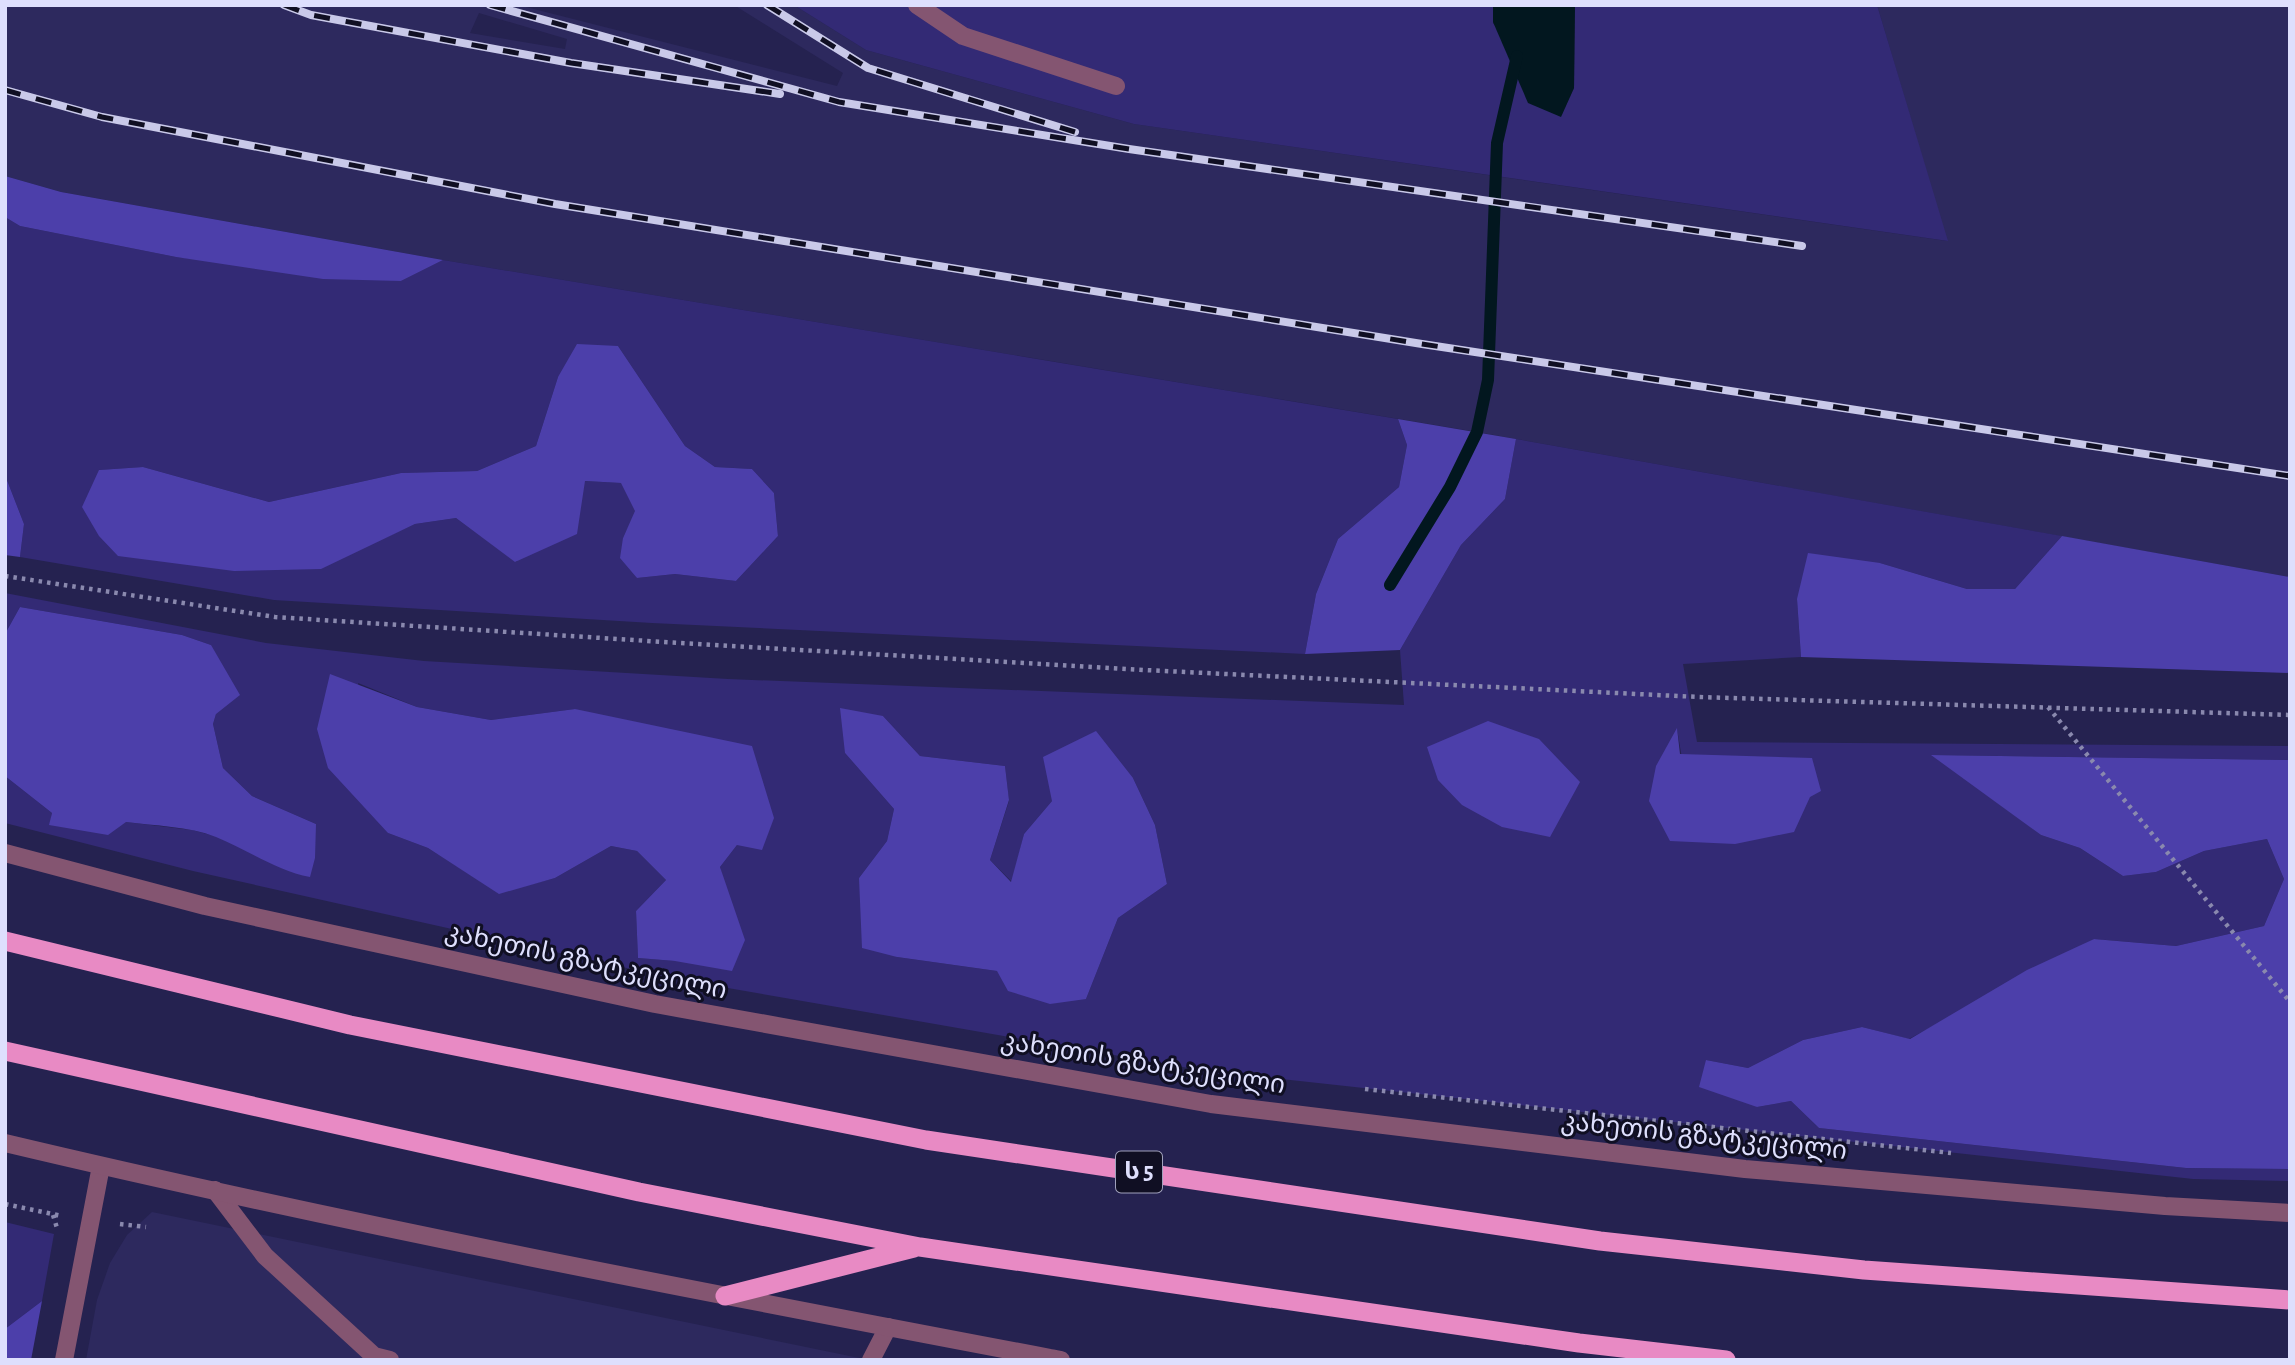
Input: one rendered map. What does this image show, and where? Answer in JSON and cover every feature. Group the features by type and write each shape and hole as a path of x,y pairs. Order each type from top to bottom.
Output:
{"highway":[{"name":"ს 5","path":"5,942 351,1025 926,1140 1600,1241 1864,1270 2290,1300"},
{"path":"5,1051 639,1192 920,1247 1496,1332 1726,1360"},
{"path":"725,1296 920,1247"}],"street":[{"path":"917,5 963,36 1116,86"},
{"name":"კახეთის გზატკეცილი","path":"5,853 205,906 655,1004 1211,1104 1745,1169 2165,1206 2290,1213"},
{"path":"5,1143 101,1166 725,1296 1060,1360"},
{"path":"64,1360 101,1166"},
{"path":"215,1190 265,1256 374,1356 390,1360"},
{"path":"871,1360 888,1327"}],"path":[{"path":"5,576 261,615 316,620 1213,674 1699,698 2290,715"},
{"path":"2047,706 2290,1002"},
{"path":"1363,1088 1962,1154"},
{"path":"5,1204 53,1215"}],"shaded area":[{"path":"5,5 518,5 837,86 843,73 734,5 794,5 866,50 1134,124 1947,241 1877,5 2290,5 2290,577 1477,432 443,260 61,192 5,176","holes":["479,13 567,39 565,49 470,33"]},
{"path":"794,5 1493,5 1493,23 1561,116 1574,88 1575,5 1877,5 1948,241 1134,124 866,50"},
{"path":"5,176 61,192 443,260 401,281 323,279 176,257 20,226 5,217"},
{"path":"5,217 20,226 176,257 401,281 443,260 1398,419 1407,445 1399,487 1338,539 1316,594 1305,654 652,623 274,600 20,557 24,524 5,475","holes":["618,346 685,446 715,467 752,469 774,493 778,536 736,581 675,574 637,578 623,538 636,511 622,483 584,481 516,562 456,518 415,524 380,540 99,470 143,467 269,502 401,473 477,471 536,446 558,377"]},
{"path":"577,344 618,346 685,446 715,467 752,469 774,493 778,536 736,581 675,574 637,578 620,558 623,538 635,511 621,483 585,481 577,534 515,562 456,518 415,524 321,569 234,571 118,556 99,536 82,507 99,470 143,467 269,502 401,473 477,471 536,446 558,377"},
{"path":"1398,419 1516,439 1505,499 1461,545 1400,650 1305,654 1316,594 1338,539 1399,487 1407,445"},
{"path":"1516,439 2062,536 2015,589 1967,589 1880,563 1797,599 1801,657 1683,664 1697,742 2290,746 2290,760 1933,755 2041,835 2080,848 2123,876 2156,872 2204,851 2267,839 2284,879 2264,926 2176,946 2094,939 1909,1039 1862,1027 1803,1040 1748,1068 1706,1060 1757,1107 1791,1101 1819,1128 2186,1168 2290,1169 2290,1181 2193,1179 1200,1070 676,979 193,871 5,823 5,776 52,813 50,825 126,822 192,830 215,836 316,824 252,796 223,768 213,724 216,714 211,645 182,635 20,607 5,634 5,593 266,643 424,661 728,679 1404,705 1400,650 1461,545 1505,499","holes":["358,683 417,707 491,720 575,709 737,845 720,867 726,890 675,961 638,958 636,911 666,880 637,851 611,846 555,878 499,893 428,848 388,833","883,716 920,756 1005,766 1009,801 990,860 1012,882 1024,834 1052,801 1133,778 1155,825 1167,884 1118,918 1086,999 997,971 897,957 859,878 887,841 894,809 845,753","1677,729 1696,841 1670,841"]},
{"path":"5,475 24,524 20,557 5,555"},
{"path":"2062,536 2290,577 2290,673 1801,657 1797,599 1808,553 1880,563 1967,589 2015,589"},
{"path":"20,607 182,635 211,645 240,695 216,714 213,724 223,768 252,796 316,824 315,858 310,877 274,865 216,837 194,831 126,822 108,835 49,825 52,813 5,776 5,634"},
{"path":"330,674 417,707 491,720 575,709 752,746 774,818 762,850 737,845 720,867 745,940 732,971 638,958 636,911 666,880 637,851 611,846 555,878 499,894 428,848 388,833 328,768 317,729"},
{"path":"840,708 883,716 920,756 1005,766 1009,800 990,860 1011,882 1024,834 1052,801 1043,757 1096,731 1133,778 1155,825 1167,884 1118,918 1086,999 1050,1004 1008,991 997,971 897,957 862,948 859,878 887,841 894,809 845,753"},
{"path":"1488,721 1539,739 1580,782 1550,837 1502,827 1462,805 1438,780 1427,747"},
{"path":"1677,728 1680,754 1812,758 1821,791 1810,797 1794,832 1735,844 1670,841 1649,801 1656,766"},
{"path":"1931,755 2290,760 2290,1169 2186,1168 1819,1128 1791,1101 1757,1107 1699,1087 1706,1060 1748,1068 1803,1040 1862,1027 1910,1039 2027,970 2094,939 2176,946 2264,926 2284,879 2267,839 2204,851 2156,872 2123,876 2080,848 2041,835"},
{"path":"152,1212 869,1360 86,1360 97,1300 110,1263 127,1235"},
{"path":"5,1222 54,1234 42,1301 5,1329"},
{"path":"42,1301 31,1360 5,1360 5,1329"}],"water":[{"path":"1493,5 1575,5 1574,88 1561,117 1528,103 1493,22"}],"waterway":[{"path":"1390,585 1450,487 1477,432 1488,380 1497,143 1517,56"}],"railway":[{"path":"284,5 311,15 571,63 780,94"},
{"path":"490,5 839,102 1129,149 1802,246"},
{"path":"767,5 868,68 1075,132"},
{"path":"5,90 102,117 555,204 1422,344 2290,476"}]}
